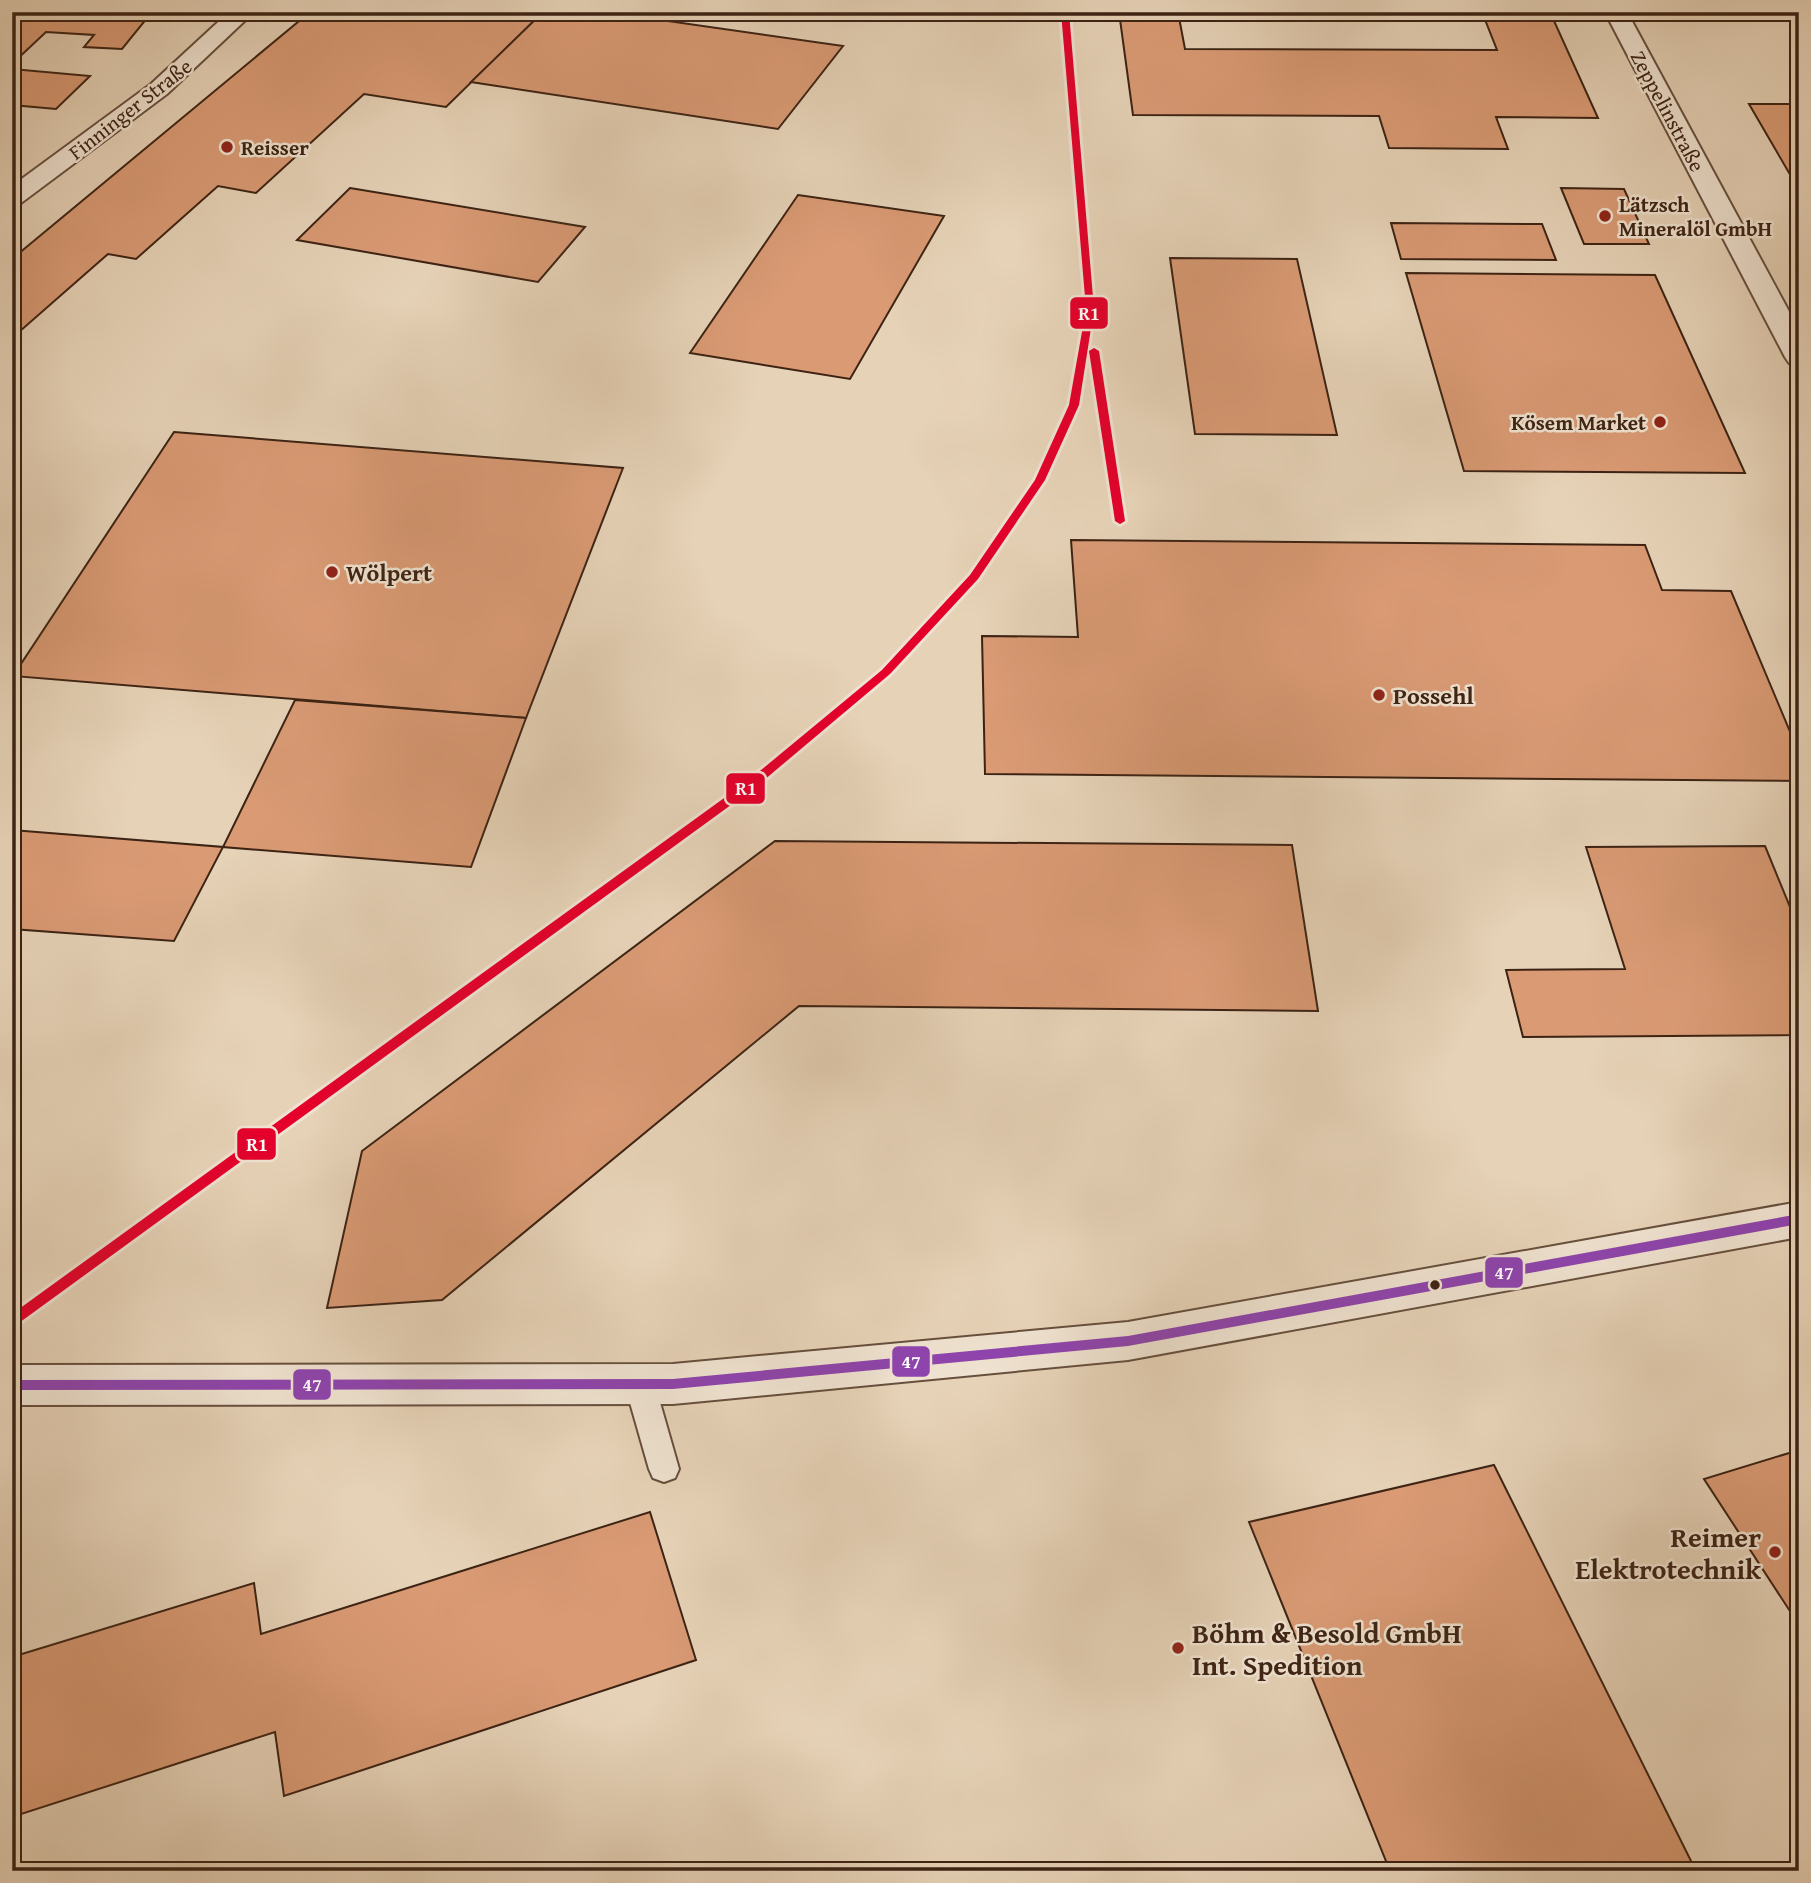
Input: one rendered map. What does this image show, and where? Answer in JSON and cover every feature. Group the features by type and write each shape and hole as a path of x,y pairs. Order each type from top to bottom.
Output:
{"street":[{"name":"Finninger Straße","path":"12,198 159,89 243,12"},
{"name":"Zeppelinstraße","path":"1616,12 1799,357"},
{"path":"12,1385 640,1385 1128,1341 1799,1219"}],"lane":[{"path":"640,1385 664,1469"}],"building":[{"path":"12,12 152,12 122,49 84,47 94,35 46,32 12,64"},
{"name":"Reisser","path":"310,12 543,12 446,107 364,94 256,193 218,186 136,259 108,254 19,332 12,331 12,259"},
{"path":"543,12 605,12 843,46 778,129 471,82"},
{"path":"1119,12 1178,12 1185,49 1497,50 1482,12 1550,12 1598,118 1496,117 1508,149 1389,148 1379,116 1133,115"},
{"path":"12,69 90,76 56,109 12,105"},
{"path":"1749,104 1799,104 1799,190"},
{"path":"350,188 585,227 538,282 297,240"},
{"name":"Lätzsch Mineralöl GmbH","path":"1561,188 1624,189 1649,244 1584,244"},
{"path":"798,195 944,216 850,379 690,353"},
{"path":"1391,223 1542,224 1556,260 1401,259"},
{"path":"1170,258 1297,259 1337,435 1195,434"},
{"path":"1406,273 1655,275 1745,473 1464,471"},
{"name":"Wölpert","path":"174,432 623,468 526,718 13,676"},
{"name":"Possehl","path":"1071,540 1645,545 1662,590 1731,591 1799,753 1799,781 985,774 982,636 1078,637"},
{"path":"295,700 526,718 471,867 223,847"},
{"path":"12,830 223,847 174,941 12,929"},
{"path":"775,841 1292,845 1318,1011 799,1006 442,1300 327,1308 362,1151"},
{"path":"1765,846 1799,929 1799,1035 1523,1037 1506,970 1625,969 1586,847"},
{"name":"Reimer Elektrotechnik","path":"1799,1450 1799,1625 1704,1479"},
{"path":"1494,1465 1696,1871 1390,1871 1249,1522"},
{"path":"650,1512 696,1660 284,1796 275,1732 12,1817 12,1657 254,1583 261,1634"}],"transit line":[{"name":"R1","path":"12,1322 753,783 886,672 974,577 1040,480 1074,405 1090,309 1065,12"},
{"name":"R1","path":"1094,351 1120,521"},
{"name":"47","path":"12,1385 673,1384 1128,1341 1799,1219"}],"place":[{"name":"Reisser","path":"227,147"},
{"name":"Lätzsch Mineralöl GmbH","path":"1605,216"},
{"name":"Kösem Market","path":"1660,422"},
{"name":"Wölpert","path":"332,572"},
{"name":"Possehl","path":"1379,695"},
{"name":"Reimer Elektrotechnik","path":"1775,1552"},
{"name":"Böhm & Besold GmbH Int. Spedition","path":"1178,1648"}]}
